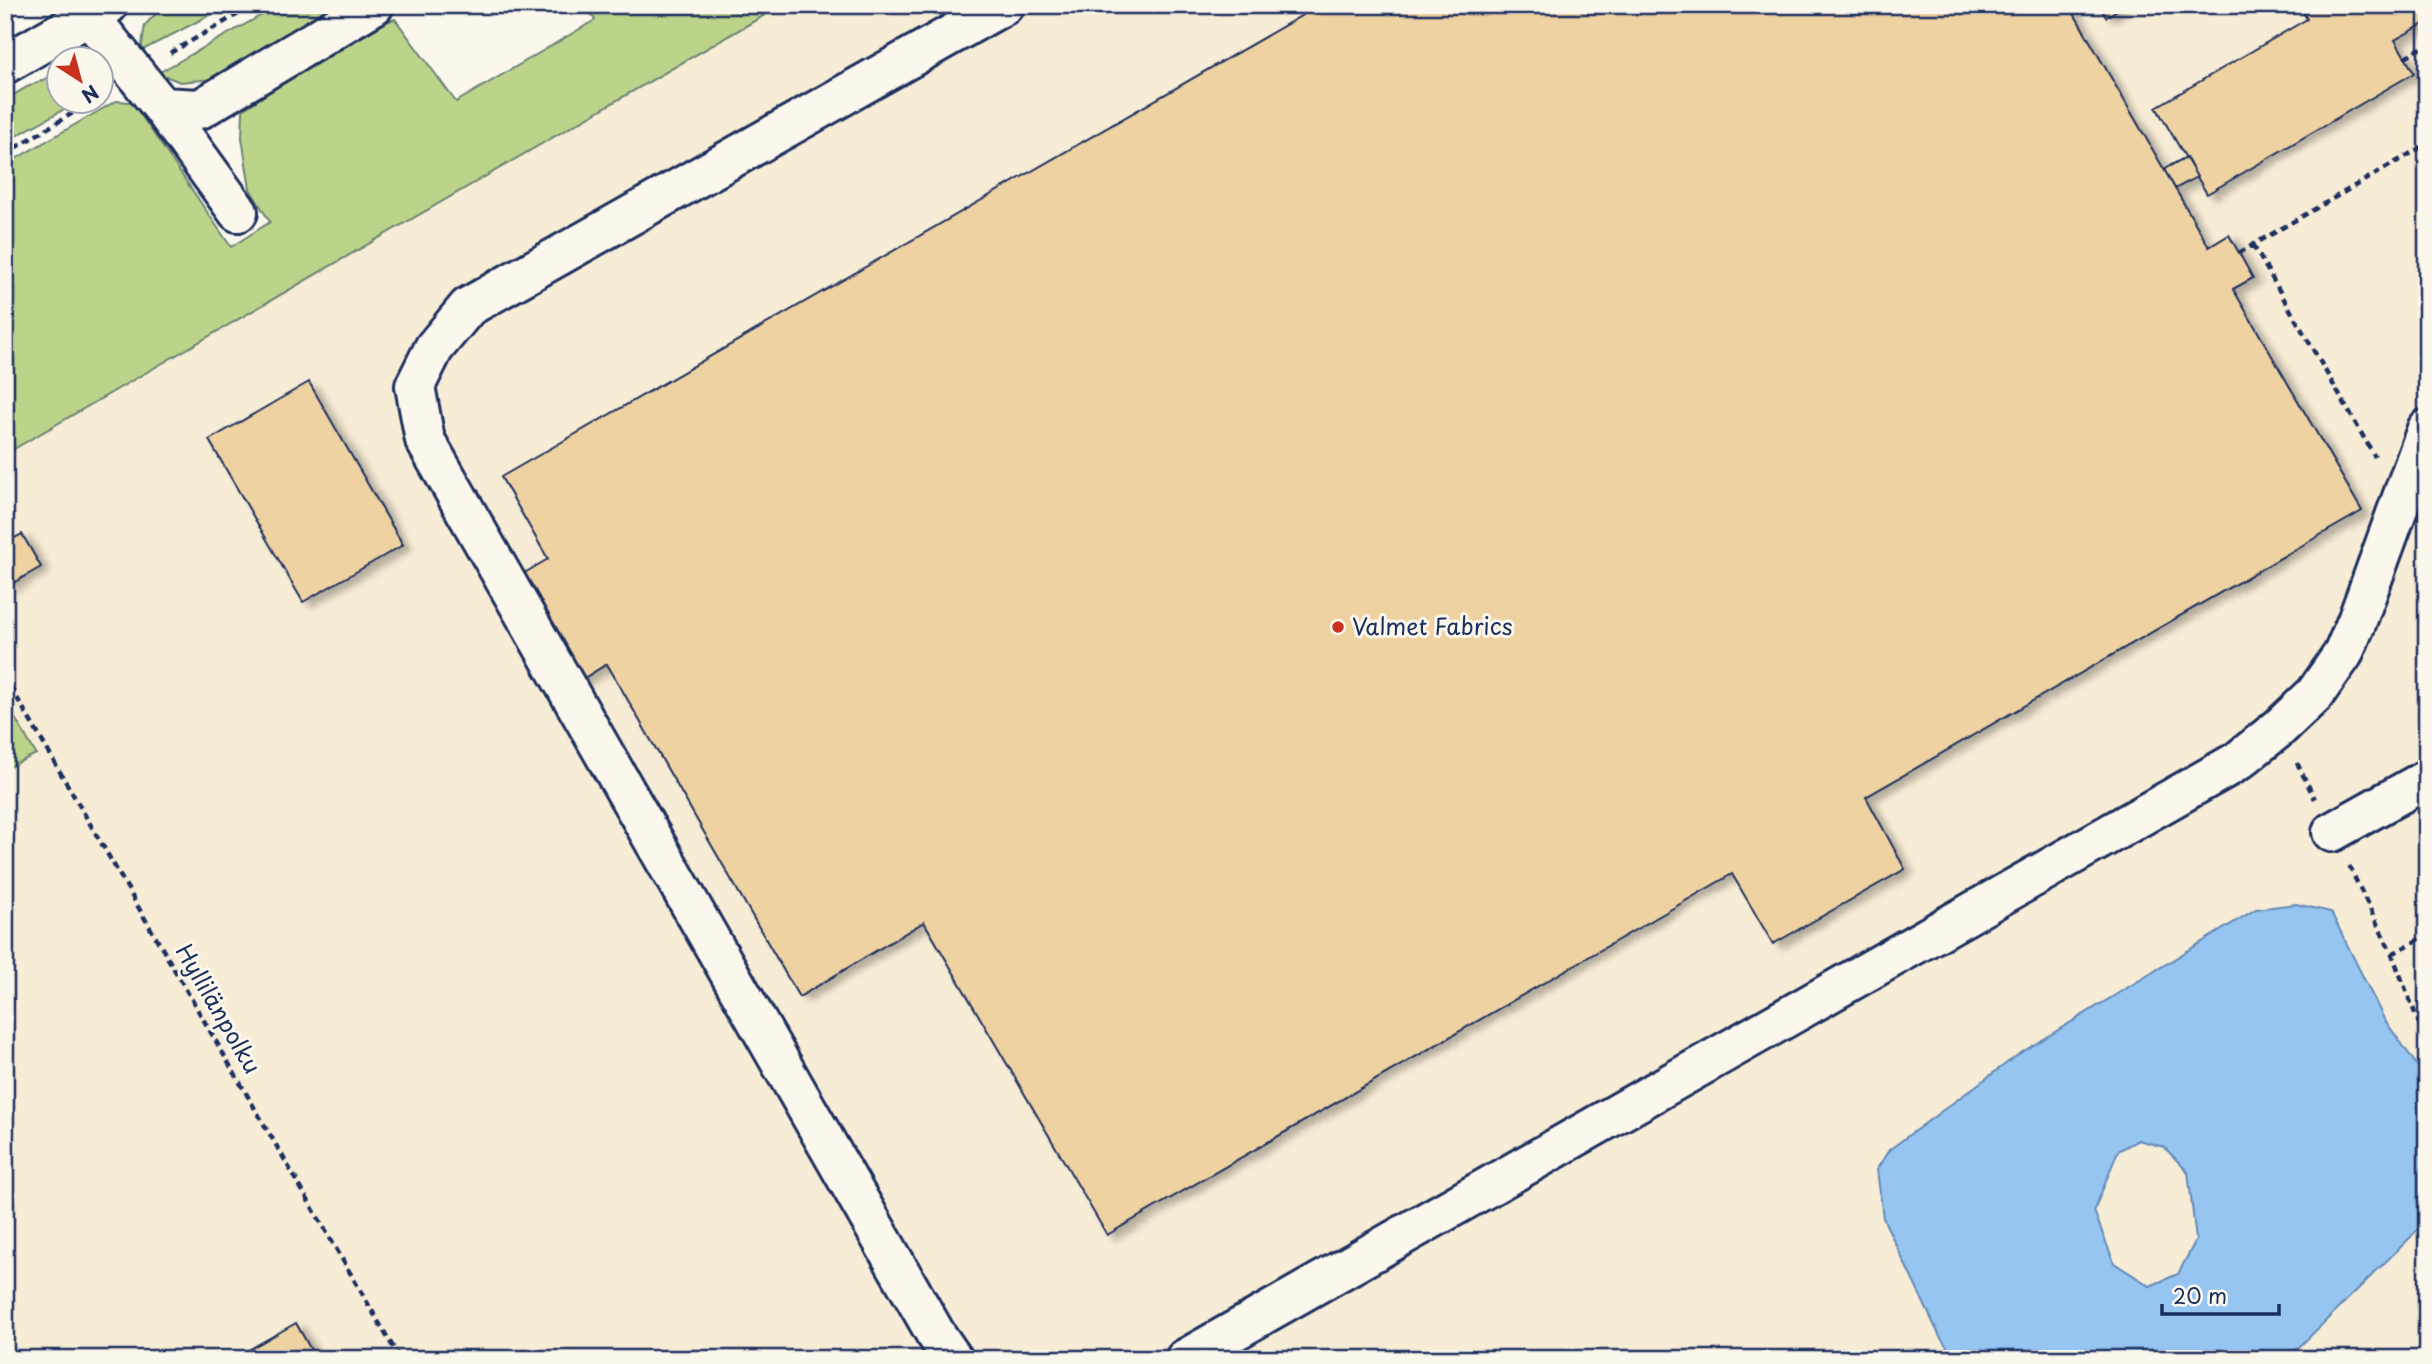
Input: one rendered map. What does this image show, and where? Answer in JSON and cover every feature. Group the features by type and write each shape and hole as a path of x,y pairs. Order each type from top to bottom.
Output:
{"main road":[{"path":"162,107 200,109 374,5"},
{"path":"953,1359 935,1333 425,440 415,386 434,348 468,307 1004,5"},
{"path":"5,64 98,11 135,73 237,212"},
{"path":"1185,1359 2238,761 2315,694 2343,654 2427,429"},
{"path":"2332,832 2427,779"}],"path":[{"path":"135,73 254,5"},
{"path":"2405,57 2427,45"},
{"path":"5,154 68,116"},
{"path":"2239,253 2427,144"},
{"path":"2253,245 2400,500"},
{"name":"Hyllilänpolku","path":"5,677 400,1359"},
{"path":"2278,728 2392,954 2427,1044"},
{"path":"2392,954 2427,935"}],"shaded area":[{"path":"731,5 2427,5 2427,1359 5,1359 5,428"}],"green space":[{"path":"164,5 229,5 141,51 145,25"},
{"path":"280,5 333,5 214,79 180,82 158,73"},
{"path":"586,5 782,5 5,454 5,165 90,116 116,116 116,101 132,102 231,247 270,222 250,189 242,138 243,110 359,31 395,19 456,102 595,20"},
{"path":"46,79 46,116 52,116 5,142 5,100"},
{"path":"5,701 36,754 5,769"}],"water":[{"path":"2296,904 2331,912 2384,1019 2424,1075 2427,1074 2427,1221 2287,1359 1956,1359 1940,1337 1883,1218 1877,1169 1889,1150 2019,1054 2256,909","holes":["2138,1140 2164,1147 2188,1172 2196,1240 2178,1274 2150,1286 2114,1263 2094,1211 2118,1151"]}],"building":[{"name":"Valmet Fabrics","path":"1320,5 2069,5 2209,247 2229,235 2253,278 2233,289 2362,511 1866,797 1905,869 1773,944 1732,874 1107,1235 924,922 799,997 607,664 555,696 494,591 548,559 501,477"},
{"path":"2099,5 2125,5 2106,17"},
{"path":"2299,5 2338,5 2340,8 2345,5 2427,5 2427,22 2395,40 2414,73 2207,194 2156,107 2307,19"},
{"path":"2186,157 2197,177 2175,189 2164,169"},
{"path":"309,382 403,545 303,602 209,440"},
{"path":"22,534 41,567 6,587 5,543"},
{"path":"296,1323 316,1359 247,1359 243,1353"}],"place":[{"name":"Valmet Fabrics","path":"1338,627"}]}
